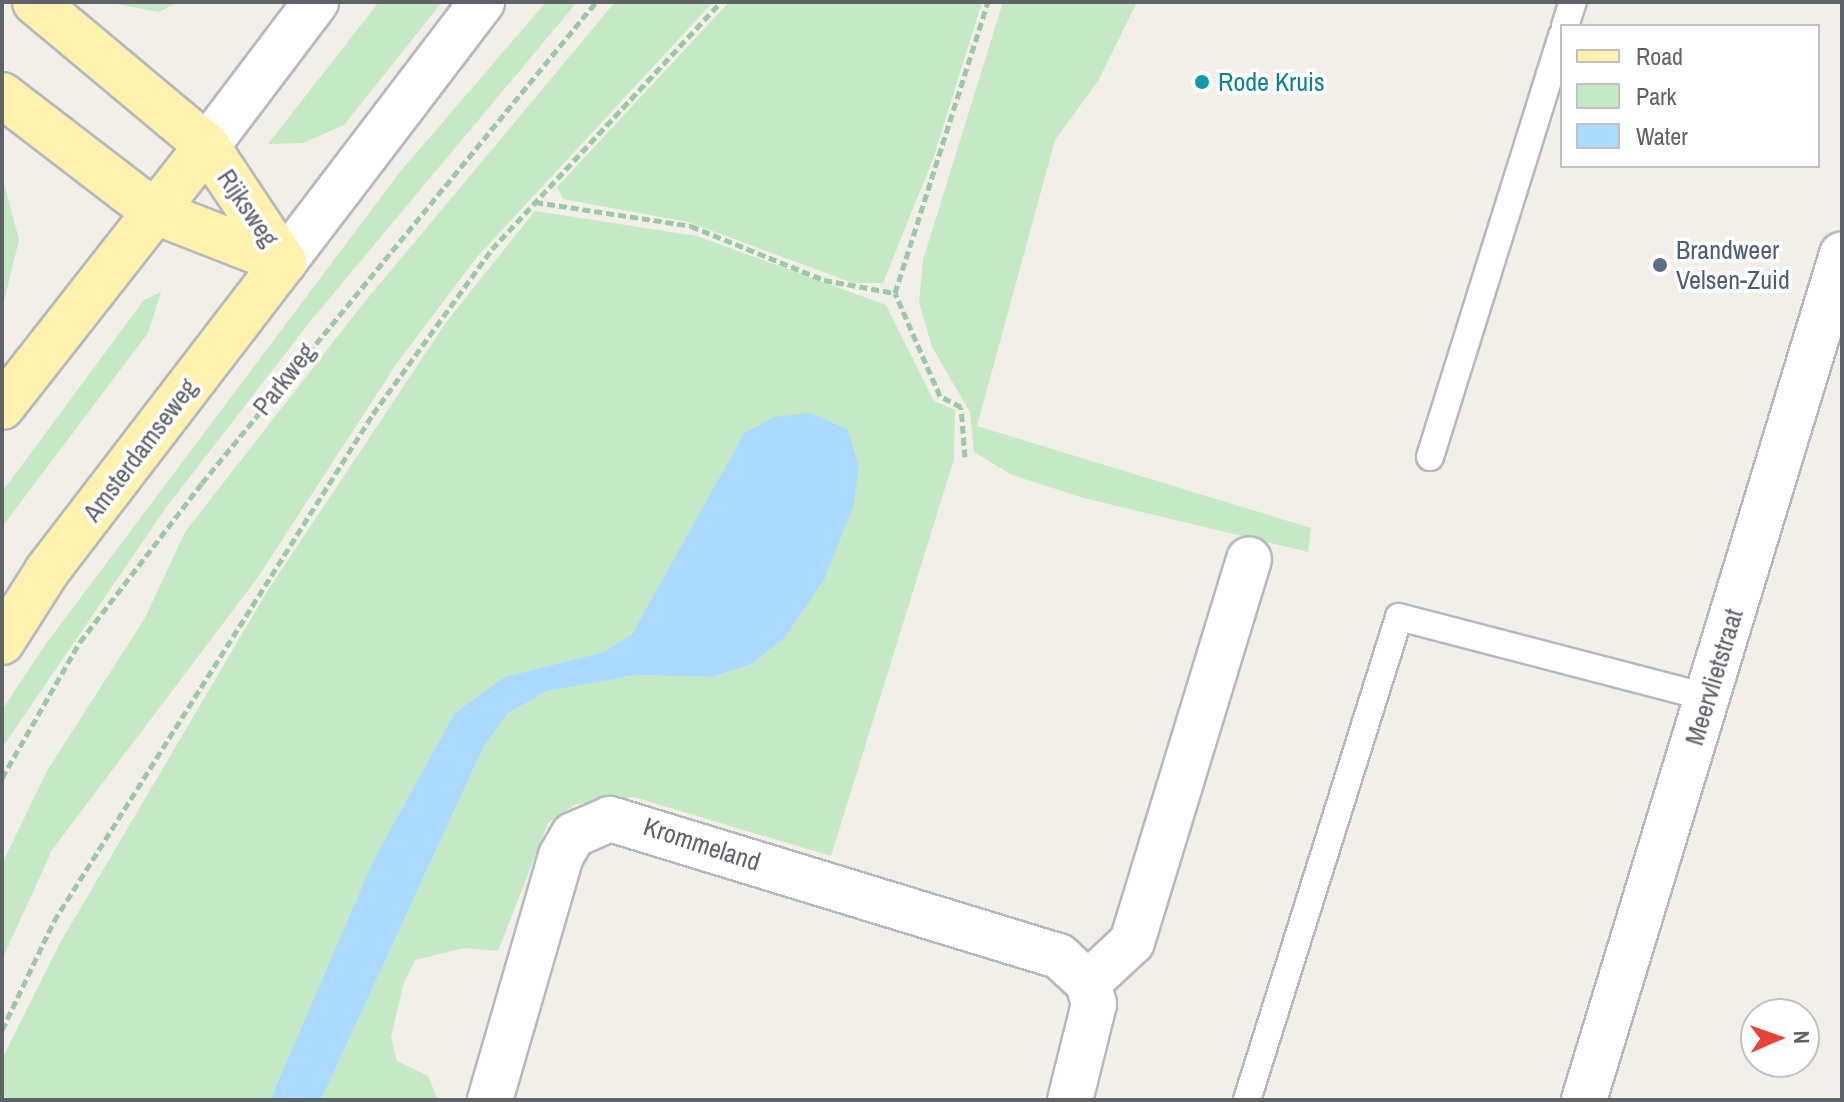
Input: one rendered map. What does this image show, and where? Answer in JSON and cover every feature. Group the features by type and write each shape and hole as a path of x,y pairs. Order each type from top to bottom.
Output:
{"main road":[{"name":"Rijksweg","path":"35,2 207,146 284,262"},
{"name":"Rijksweg","path":"2,95 153,211 284,262"},
{"path":"2,407 207,146"},
{"name":"Amsterdamseweg","path":"2,642 47,571 284,262"}],"street":[{"path":"207,146 316,2"},
{"path":"284,262 482,2"},
{"name":"Meervlietstraat","path":"1584,1100 1840,275"},
{"path":"1070,1100 1091,1034 1088,983 1132,942 1249,559"},
{"name":"Krommeland","path":"490,1100 561,856 573,835 610,819 1032,945 1059,956 1088,983"}],"lane":[{"path":"1566,24 1573,2"},
{"path":"1430,457 1560,41"},
{"path":"1247,1100 1399,617 1707,697"}],"path":[{"name":"Parkweg","path":"2,778 80,642 174,520 596,2"},
{"path":"2,1030 54,921 261,585 449,305 535,202 721,2"},
{"path":"965,457 961,407 940,396 895,293 988,2"},
{"path":"535,202 691,226 824,280 895,293"}],"green space":[{"path":"106,2 178,2 159,12"},
{"path":"379,2 442,2 344,125 303,143 268,144"},
{"path":"546,2 577,2 309,323 165,509 2,748 2,710 45,645 400,172"},
{"path":"615,2 713,2 477,257 397,363 258,577 52,850 2,960 2,864 47,771 145,618 185,532 362,305"},
{"path":"729,2 982,2 933,159 883,283 853,283 688,222 563,199 557,187"},
{"path":"1003,2 1137,2 1098,81 1055,140 977,426 1311,528 1308,552 1084,498 1012,475 974,452 970,412 932,347 919,302 923,260"},
{"path":"2,176 19,240 2,309"},
{"path":"535,211 697,236 886,305 934,401 955,410 954,459 831,856 634,797 576,804 548,823 498,951 464,948 415,960 404,982 391,1037 397,1061 428,1076 438,1100 321,1100 483,748 507,714 547,691 638,675 712,677 752,664 785,636 824,580 744,433 632,634 604,652 504,677 454,714 373,861 270,1100 2,1100 2,1059 60,943 268,590 447,321"},
{"path":"161,292 148,333 2,527 2,492 144,300"}],"water":[{"path":"810,413 847,429 859,466 853,507 824,580 785,637 752,664 712,677 638,675 547,691 507,714 483,748 321,1100 270,1100 373,861 454,714 504,677 604,652 632,634 744,433 775,417"}],"place":[{"name":"Rode Kruis","path":"1202,82"},
{"name":"Brandweer Velsen-Zuid","path":"1660,265"}]}
